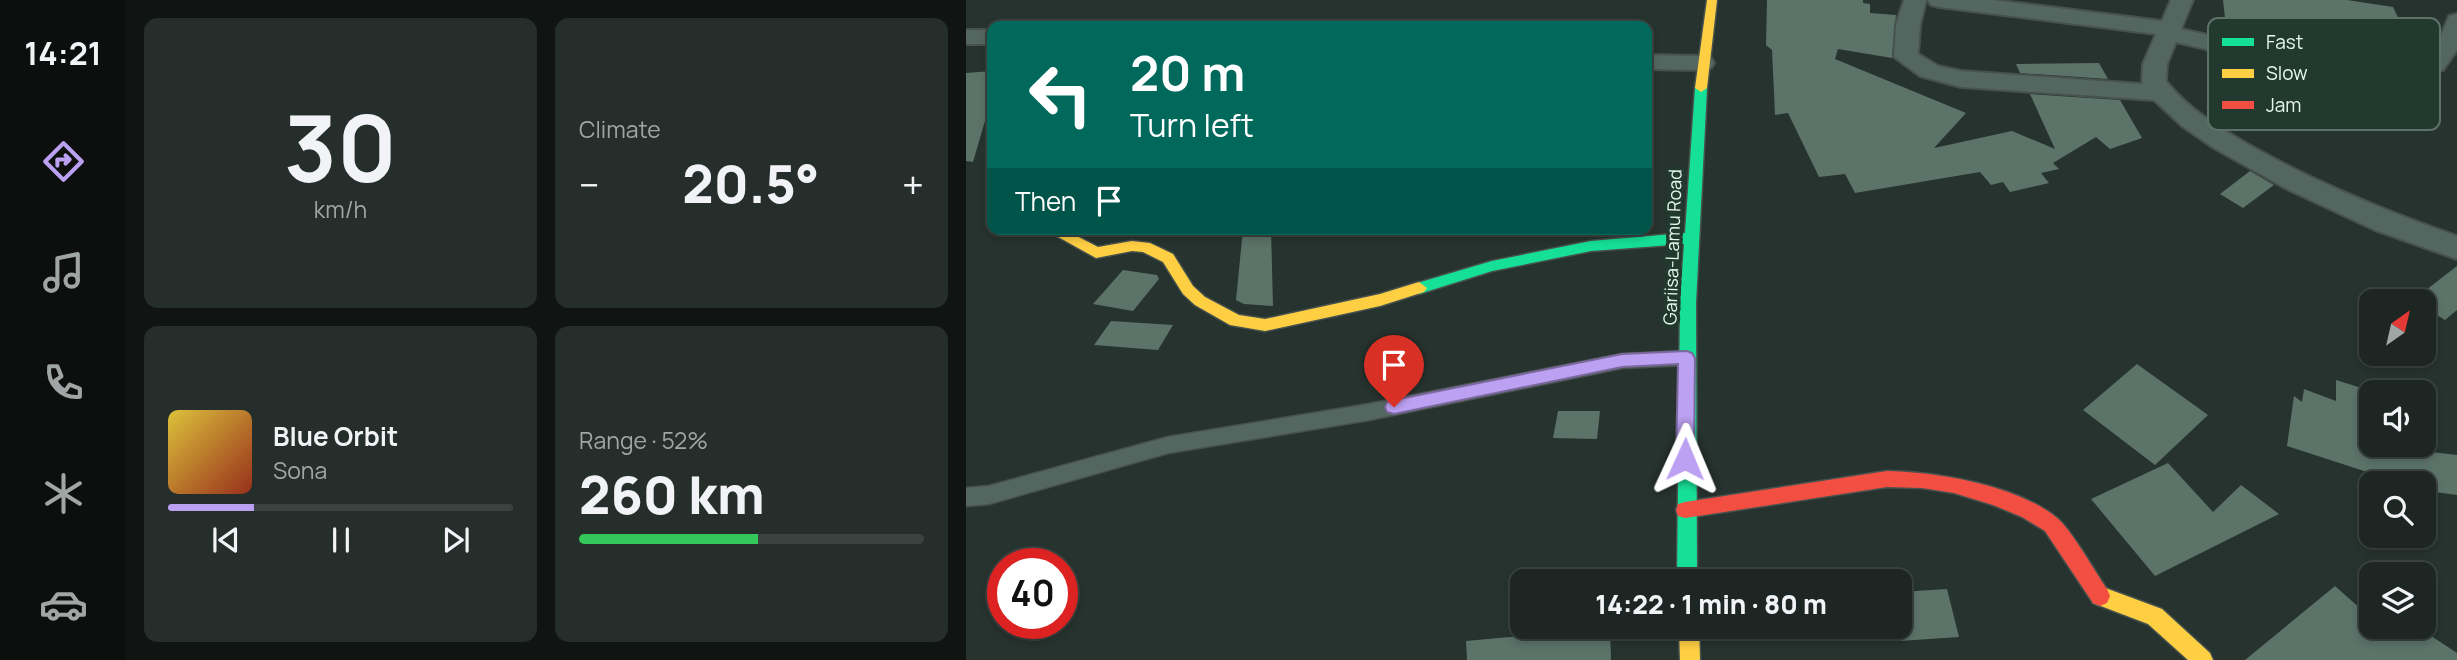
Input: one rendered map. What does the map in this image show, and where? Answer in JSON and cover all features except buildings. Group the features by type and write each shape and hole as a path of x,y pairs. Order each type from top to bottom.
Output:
{"street":[{"name":"Gariisa-Lamu Road","path":"1687,569 1685,510 1690,238 1702,63 1712,0"},
{"path":"1914,0 1908,25 1906,57 1929,71 1961,79 2158,93"},
{"path":"1939,0 2168,31 2208,42"},
{"path":"2182,0 2155,64 2153,82 2158,93 2204,131 2312,189 2385,222 2457,248"},
{"path":"2440,57 2451,41 2457,22"},
{"path":"966,37 987,37"},
{"path":"1652,62 1702,63"},
{"path":"1062,235 1096,253 1132,246 1145,247 1168,258 1188,290 1200,301 1236,321 1265,325 1380,300 1492,267 1591,246 1690,238"},
{"path":"1685,510 1887,479 1933,482 1996,497 2029,511 2052,525 2101,598 2155,616 2203,660"},
{"path":"1689,639 1690,660"}],"lane":[{"path":"966,497 989,495 1168,444 1383,409 1622,361 1687,358"}],"traffic: fast":[{"path":"1687,569 1688,303 1701,88"},
{"path":"1419,288 1492,266 1591,246 1690,238"}],"traffic: slow":[{"path":"1701,88 1712,0"},
{"path":"1062,235 1096,253 1132,246 1145,247 1168,258 1188,290 1200,301 1236,321 1265,325 1380,300 1419,288"},
{"path":"2100,596 2155,616 2203,660"},
{"path":"1689,639 1690,660"}],"traffic: jam":[{"path":"1685,510 1887,479 1922,480 1954,485 1996,497 2029,511 2052,525 2100,596"}],"route":[{"path":"1394,407 1622,361 1687,358 1685,459"}]}
